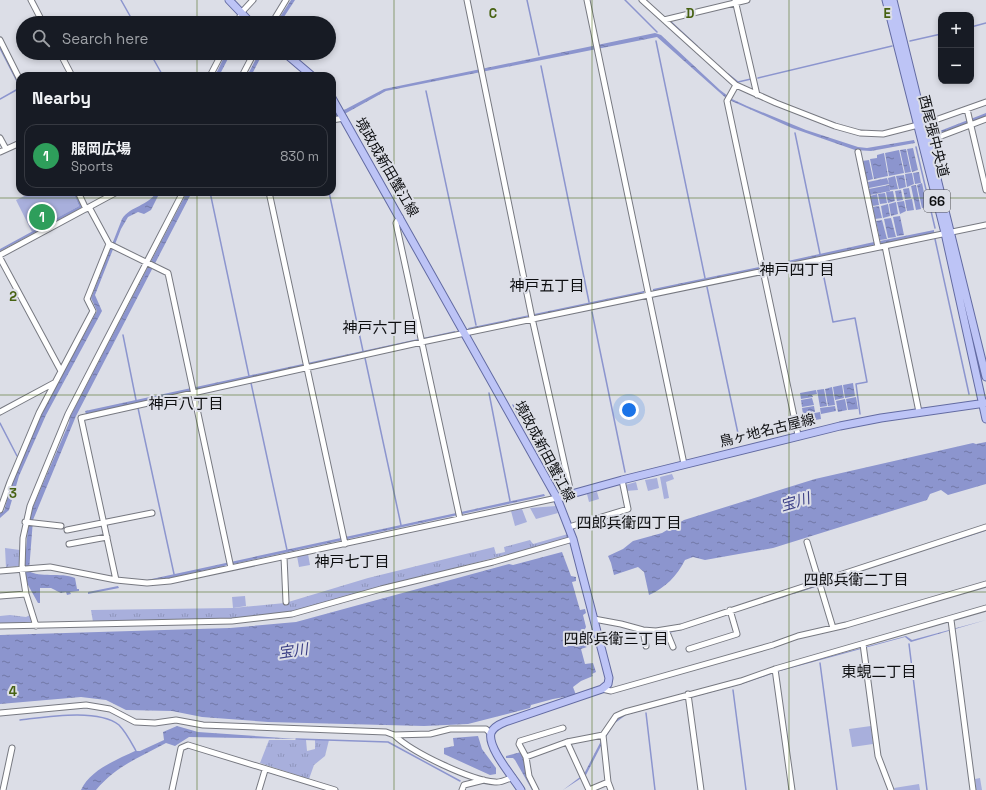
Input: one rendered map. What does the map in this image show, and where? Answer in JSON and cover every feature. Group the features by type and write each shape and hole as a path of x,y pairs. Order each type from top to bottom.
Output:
{"main road":[{"path":"229,0 241,14"},
{"name":"西尾張中央道","path":"886,0 921,125 986,377"},
{"name":"西尾張中央道","path":"893,0 921,125 928,141 984,403 986,419"},
{"path":"293,60 307,72"},
{"name":"境政成新田蟹江線","path":"336,104 558,498 569,527 610,678 608,684 602,690"},
{"name":"鳥ヶ地名古屋線","path":"558,498 571,493 798,435 881,418 984,403"},
{"path":"521,790 498,756 491,734 498,725 602,690"}],"street":[{"path":"31,0 39,16"},
{"path":"241,14 253,0"},
{"path":"276,16 286,0"},
{"path":"467,0 532,317 571,493"},
{"path":"586,0 684,464"},
{"path":"642,0 736,85 820,121 860,133 883,134 921,125 986,102"},
{"path":"664,20 736,1 747,0"},
{"path":"736,1 757,95"},
{"path":"0,40 16,72"},
{"path":"64,60 70,72"},
{"path":"212,72 218,60"},
{"path":"244,72 250,60"},
{"path":"736,85 729,98 798,435"},
{"path":"967,109 972,124 986,190"},
{"path":"336,119 344,118"},
{"path":"928,141 986,119"},
{"path":"0,138 6,149"},
{"path":"0,152 16,145"},
{"path":"858,152 878,248"},
{"path":"80,196 112,245 168,273 231,565"},
{"path":"61,371 0,256 110,196"},
{"path":"36,626 26,594 22,551 26,522 37,486 68,414 181,196"},
{"path":"270,196 344,540"},
{"path":"400,217 396,223 459,516"},
{"path":"116,580 105,523 81,418 193,391 421,340 466,334 532,317 764,272 986,225"},
{"path":"0,510 36,420 94,311 87,299 112,245"},
{"path":"885,246 919,412"},
{"path":"0,412 55,382"},
{"path":"569,527 628,509 622,480"},
{"path":"0,571 50,568 116,580 147,582 170,581 231,565 284,557 344,540 459,516 558,498"},
{"path":"67,530 152,513"},
{"path":"26,522 61,526"},
{"path":"594,619 643,630 666,630 986,527"},
{"path":"69,544 107,537"},
{"path":"0,626 232,621 292,614 381,589 493,562 572,539"},
{"path":"807,542 833,628"},
{"path":"284,557 286,602"},
{"path":"602,690 611,691 773,645 798,636 833,628 986,584"},
{"path":"0,596 26,594"},
{"path":"612,790 608,782 603,735 616,716 625,712 863,647 986,608"},
{"path":"689,649 737,634 730,610"},
{"path":"951,620 973,790"},
{"path":"643,630 646,646"},
{"path":"666,630 673,647"},
{"path":"863,647 878,756 892,790"},
{"path":"775,671 792,790"},
{"path":"688,696 701,790"},
{"path":"0,713 86,705 110,709 135,722 143,723 176,720 210,725 386,732 394,735 423,754 484,780 498,782 513,777"},
{"path":"536,790 529,776 526,758 519,744 520,741 563,728"},
{"path":"394,735 430,734 450,729 486,729 491,734"},
{"path":"526,758 567,742 603,735"},
{"path":"567,742 589,790 608,782"},
{"path":"172,790 181,748 188,745 265,770 334,790"},
{"path":"3,790 12,748"},
{"path":"259,790 265,770"},
{"path":"462,790 464,784 484,780"}],"green space":[{"path":"24,196 75,196 79,206 32,232 16,200"},
{"path":"672,474 674,479 666,482 669,498 664,499 660,477"},
{"path":"657,478 659,488 648,491 645,480"},
{"path":"636,482 638,490 626,491 625,485"},
{"path":"597,492 599,499 589,502 587,494"},
{"path":"556,506 558,513 536,519 530,508"},
{"path":"522,509 527,522 515,526 511,511"},
{"path":"568,534 569,537 564,540 381,587 304,610 215,620 93,622 91,610 233,608 285,603 368,578 494,547 496,554 505,552 504,547 530,540 533,544"},
{"path":"5,548 20,550 19,566 6,567"},
{"path":"308,554 310,565 299,567 297,556"},
{"path":"245,596 246,606 233,608 232,597"},
{"path":"10,615 26,617 30,615 32,622 0,625 0,616"},
{"path":"871,726 873,744 852,747 849,729"},
{"path":"269,740 306,740 307,751 315,749 315,740 329,740 325,756 314,765 309,779 260,763"},
{"path":"980,778 982,790 976,790 975,779"},
{"path":"919,784 920,790 895,790 894,788"}],"water":[{"path":"291,0 295,0 285,16 281,16"},
{"path":"655,33 661,35 720,90 732,99 747,106 806,130 858,147 867,148 914,140 915,143 871,151 855,150 792,128 727,99 657,37 386,91 336,118 336,113 346,109 384,89"},
{"path":"223,60 227,60 221,72 217,72"},
{"path":"255,60 259,60 253,72 249,72"},
{"path":"986,113 986,117 933,137 932,134"},
{"path":"913,148 918,170 912,172 907,149"},
{"path":"906,149 911,172 905,173 900,150"},
{"path":"899,150 904,173 889,176 885,153"},
{"path":"884,153 888,176 874,179 870,159 877,158 877,155"},
{"path":"869,160 873,179 866,181 862,161"},
{"path":"919,172 921,183 915,184 913,173"},
{"path":"912,173 914,184 907,187 905,174"},
{"path":"904,175 906,187 899,189 896,176"},
{"path":"895,176 898,189 890,190 888,178"},
{"path":"887,178 889,184 869,188 868,182"},
{"path":"922,183 927,207 922,208 917,185"},
{"path":"889,185 890,191 870,195 869,189"},
{"path":"916,185 921,209 916,210 911,186"},
{"path":"909,188 911,198 905,199 903,189"},
{"path":"901,190 903,200 897,201 895,191"},
{"path":"893,191 895,201 888,203 886,192"},
{"path":"885,193 887,203 880,204 878,194"},
{"path":"877,194 879,205 872,206 870,196"},
{"path":"75,196 77,196 82,206 81,208 0,251 0,249 79,206"},
{"path":"158,196 151,210 144,214 138,212 128,217 121,229 95,295 102,311 46,415 19,476 9,510 0,518 0,513 4,511 22,459 44,409 97,311 91,298 122,219 130,211 153,197"},
{"path":"185,196 190,196 76,416 33,520 29,571 38,574 63,575 75,578 77,589 79,589 79,591 70,592 71,594 67,595 66,592 61,593 51,588 40,588 40,603 38,603 28,585 24,572 29,516 69,423 70,417"},
{"path":"912,199 914,210 907,211 905,200"},
{"path":"904,201 906,211 900,214 897,202"},
{"path":"896,202 898,214 891,216 889,204"},
{"path":"888,204 890,216 883,218 881,206"},
{"path":"879,206 882,218 875,219 873,207"},
{"path":"900,216 904,235 897,236 893,217"},
{"path":"891,218 896,237 888,238 884,219"},
{"path":"882,220 887,239 880,240 876,221"},
{"path":"934,230 934,233 881,244 880,241"},
{"path":"874,242 874,245 767,268 765,266"},
{"path":"759,267 759,270 653,292 653,289"},
{"path":"644,291 644,294 469,330 468,328"},
{"path":"455,331 456,334 86,414 85,411"},
{"path":"853,383 855,396 845,398 843,385"},
{"path":"842,385 844,398 835,400 833,387"},
{"path":"832,387 835,405 828,406 825,389"},
{"path":"824,389 827,406 820,407 817,390"},
{"path":"816,390 817,394 812,395 813,397 801,399 800,393"},
{"path":"856,397 858,409 848,410 846,399"},
{"path":"812,398 814,405 802,407 801,400"},
{"path":"845,399 847,410 838,412 836,401"},
{"path":"814,406 815,412 803,414 802,408"},
{"path":"835,406 836,411 821,414 820,408"},
{"path":"820,412 821,419 805,422 804,415"},
{"name":"宝川","path":"986,442 986,484 948,495 941,490 930,494 927,500 773,548 705,560 693,557 685,560 674,576 665,585 649,595 644,572 638,567 614,575 608,556 623,549 633,541 662,533 684,520 815,479 973,443 976,444"},
{"path":"544,494 545,496 165,579 147,580"},
{"name":"宝川","path":"562,552 571,576 576,577 576,581 572,582 580,610 585,609 586,613 583,615 586,627 583,633 587,647 581,649 585,664 593,663 596,672 592,674 593,676 581,681 573,687 576,695 531,705 530,708 468,724 424,726 268,722 202,717 172,711 126,710 106,700 81,697 0,704 0,635 230,628 296,622 509,564 513,565"},
{"path":"118,586 119,588 88,594 88,592"},
{"path":"986,620 911,642 905,637 780,671 742,684 626,715 615,723 606,737 605,734 619,716 779,670 906,636 912,640"},
{"path":"177,726 198,732 297,739 189,737 175,746 166,743 120,768 104,781 96,790 81,790 85,783 104,766 135,751 140,751 164,740 163,732"},
{"path":"478,736 482,749 496,768 496,774 490,775 444,754 444,748 454,746 453,738"},
{"path":"601,741 602,744 586,775 563,790 584,774"},
{"path":"521,752 535,790 532,790 515,760 513,758 506,758 506,756"}],"waterway":[{"path":"121,0 130,16"},
{"path":"527,0 539,55"},
{"path":"625,0 657,32"},
{"path":"670,21 697,46"},
{"path":"974,26 986,23"},
{"path":"910,41 938,35"},
{"path":"656,41 705,278"},
{"path":"758,78 892,46"},
{"path":"0,48 16,79"},
{"path":"154,60 161,72"},
{"path":"541,66 589,302"},
{"path":"728,74 738,82 751,79"},
{"path":"0,99 16,90"},
{"path":"426,91 476,325"},
{"path":"795,133 820,254"},
{"path":"916,147 935,228"},
{"path":"211,196 249,376"},
{"path":"330,196 363,351"},
{"path":"935,239 969,394"},
{"path":"821,263 833,322 855,318 867,382 856,384 860,414"},
{"path":"707,287 740,443"},
{"path":"592,312 625,472"},
{"path":"123,335 136,400"},
{"path":"365,358 401,525"},
{"path":"251,383 287,550"},
{"path":"489,393 510,501"},
{"path":"513,405 518,415 532,412"},
{"path":"138,408 174,574"},
{"path":"0,423 17,456"},
{"path":"952,541 986,530"},
{"path":"880,564 897,559"},
{"path":"824,584 836,579"},
{"path":"794,593 816,586"},
{"path":"764,602 785,596"},
{"path":"670,632 681,629"},
{"path":"648,634 662,633"},
{"path":"909,644 927,790"},
{"path":"820,663 837,790"},
{"path":"733,690 746,790"},
{"path":"646,713 655,790"},
{"path":"20,720 71,715 85,715 110,720 119,725 136,751"},
{"path":"296,739 388,742 460,781"}],"place":[{"name":"服岡広場","path":"42,217"}],"district":[{"name":"神戸四丁目","path":"797,270"},
{"name":"神戸五丁目","path":"547,286"},
{"name":"神戸六丁目","path":"380,328"},
{"name":"神戸八丁目","path":"186,404"},
{"name":"四郎兵衛四丁目","path":"629,523"},
{"name":"神戸七丁目","path":"352,562"},
{"name":"四郎兵衛二丁目","path":"856,580"},
{"name":"四郎兵衛三丁目","path":"616,639"},
{"name":"東蜆二丁目","path":"879,672"}]}
